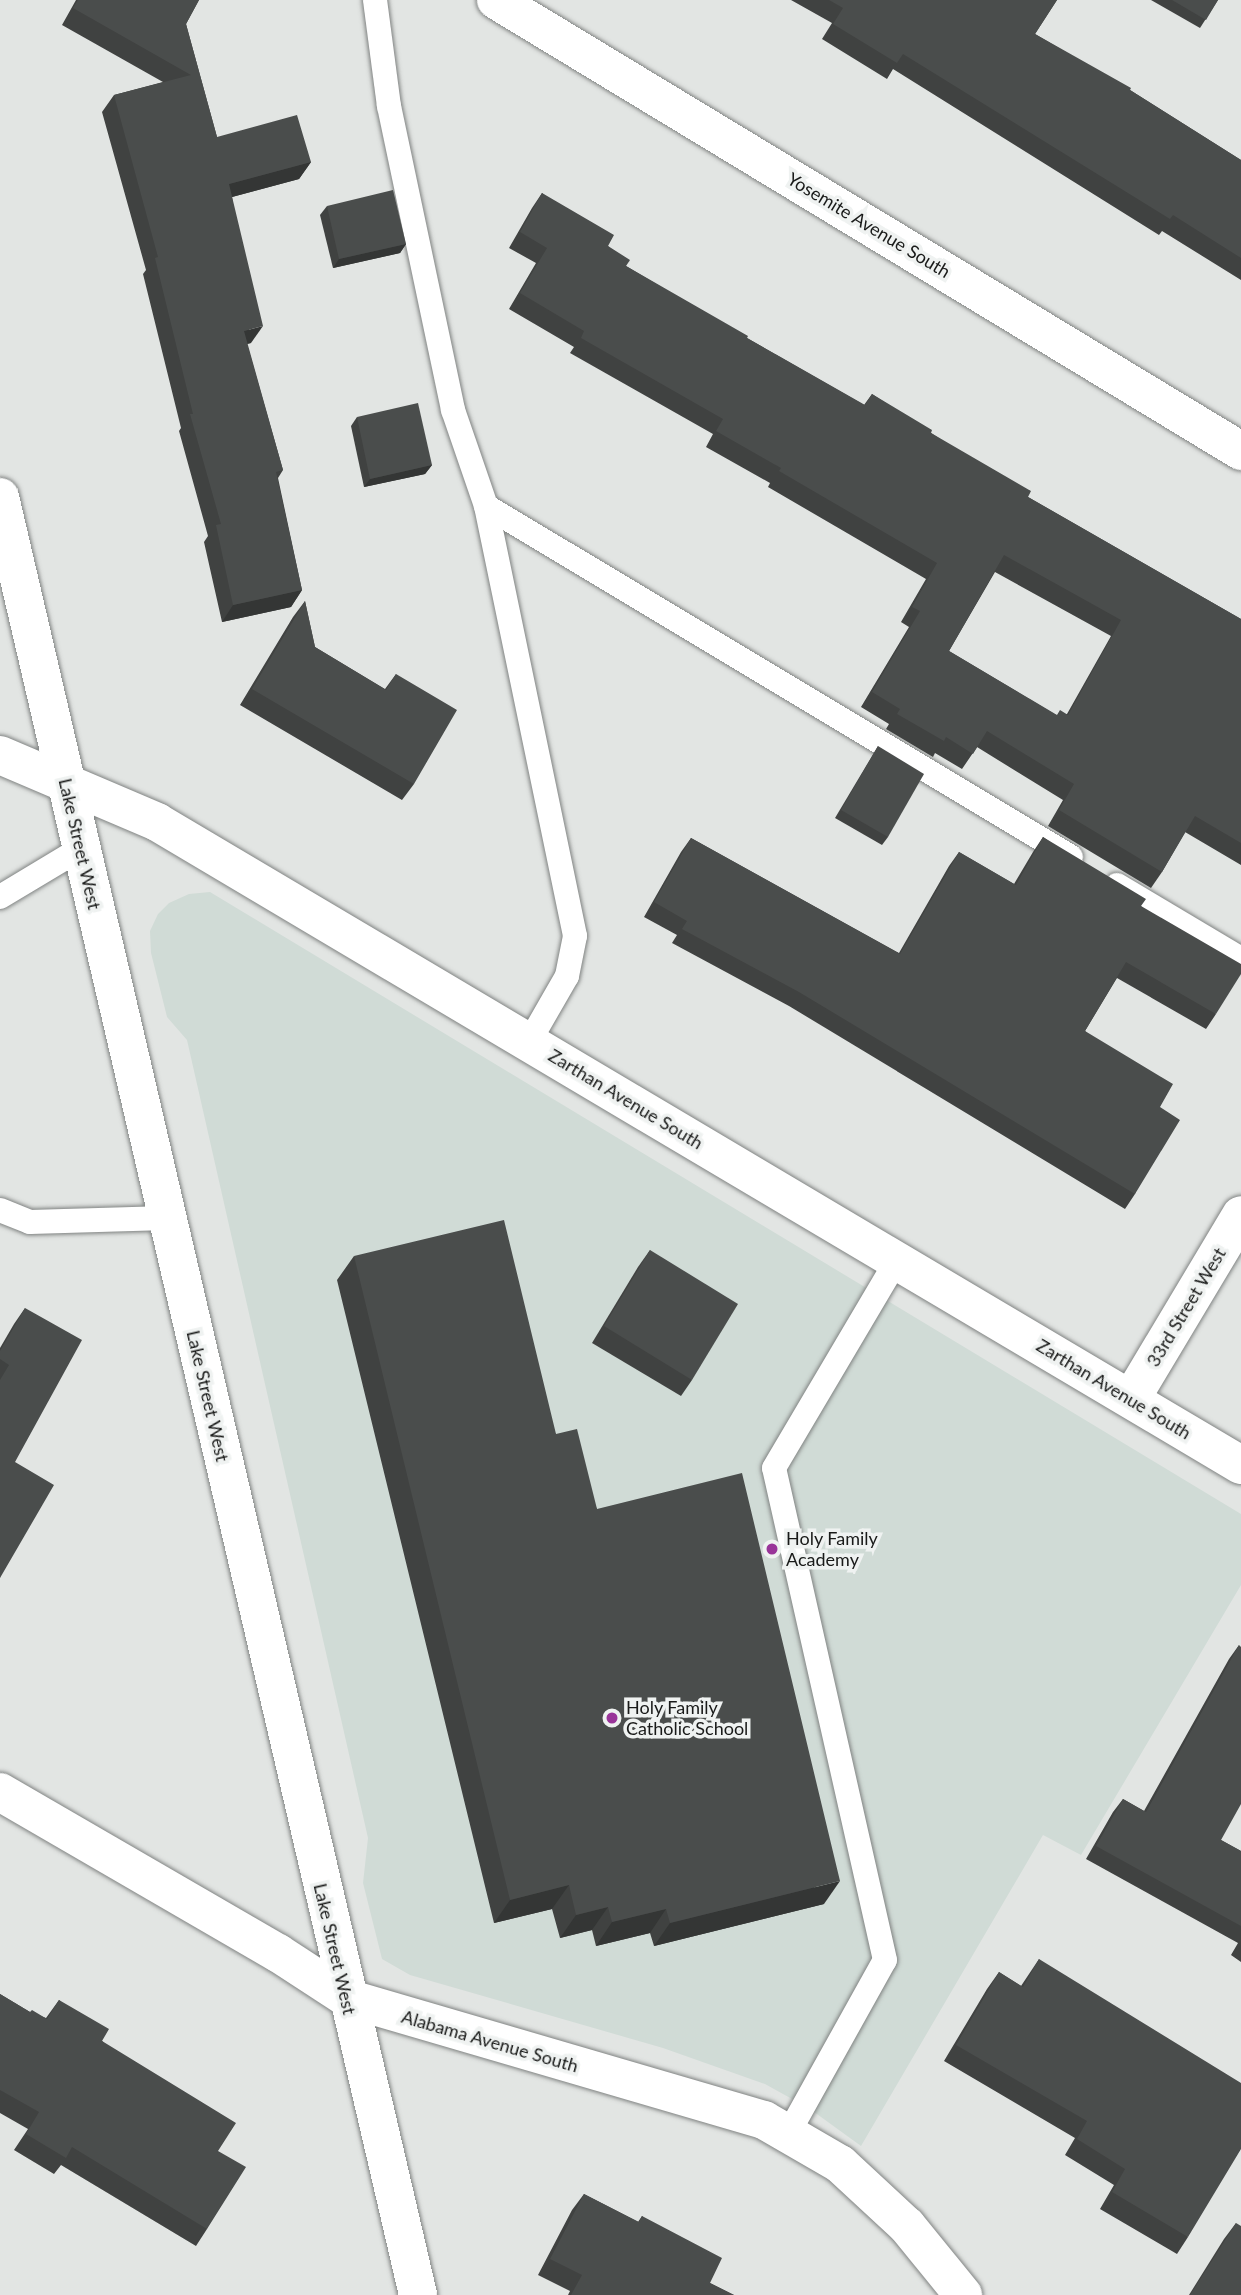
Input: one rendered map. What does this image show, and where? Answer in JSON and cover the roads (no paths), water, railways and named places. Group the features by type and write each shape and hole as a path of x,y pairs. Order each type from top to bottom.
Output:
{"street":[{"name":"Yosemite Avenue South","path":"496,0 1241,451"},
{"name":"Lake Street West","path":"0,497 418,2295"},
{"name":"Zarthan Avenue South","path":"0,755 157,822 1241,1465"},
{"name":"33rd Street West","path":"1131,1399 1241,1216"},
{"name":"Alabama Avenue South","path":"0,1793 278,1953 347,1998 764,2120 840,2164 907,2226 962,2295"}],"lane":[{"path":"375,0 389,106 453,410 486,506 575,936 567,976 529,1042"},
{"path":"486,506 1241,959"},
{"path":"0,897 80,849"},
{"path":"0,1210 30,1222 167,1217"},
{"path":"789,2134 885,1961 774,1468 897,1260"}],"place":[{"name":"Holy Family Academy","path":"772,1549"},
{"name":"Holy Family Catholic School","path":"612,1718"}]}
